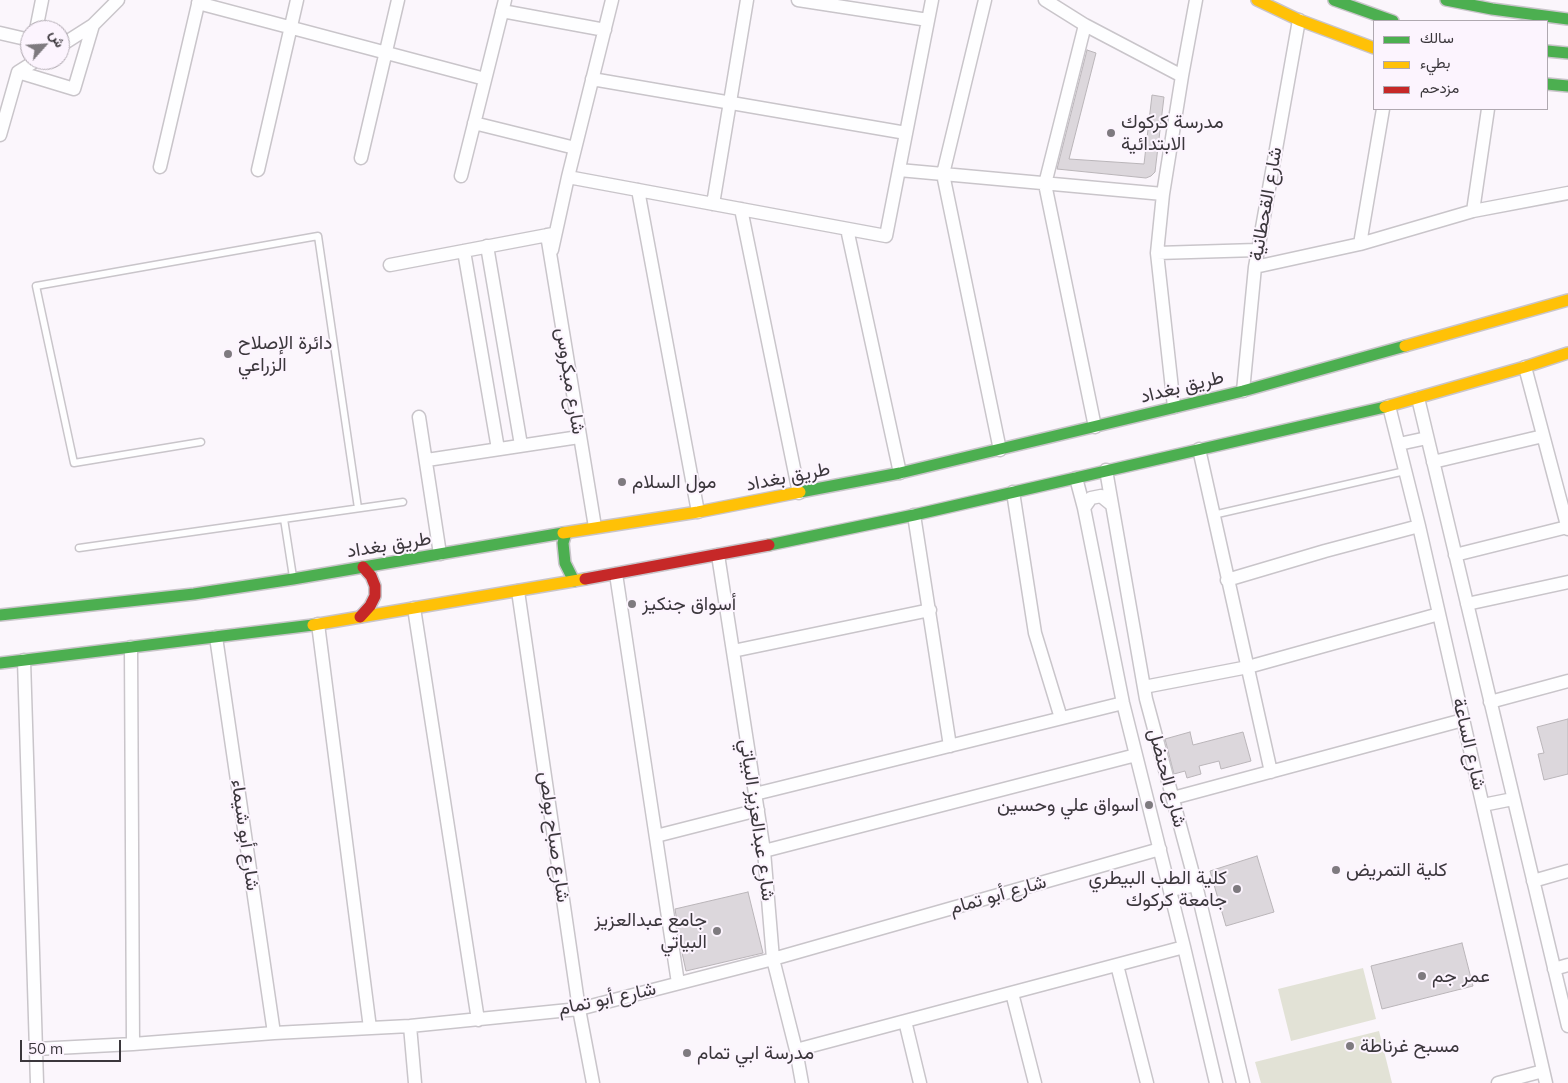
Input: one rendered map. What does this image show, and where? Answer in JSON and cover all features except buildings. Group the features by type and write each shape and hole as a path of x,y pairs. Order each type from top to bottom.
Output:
{"main road":[{"path":"1257,0 1299,20 1373,48"},
{"path":"1334,0 1390,20"},
{"path":"1446,0 1492,9 1568,19"},
{"path":"1548,51 1568,53"},
{"path":"1548,84 1568,86"},
{"name":"طريق بغداد","path":"0,615 194,594 293,579 595,527 698,512 900,474 1243,391 1568,300"},
{"path":"0,663 318,624 718,555 914,515 1389,406 1568,353"},
{"path":"566,533 563,542 565,563 574,581"},
{"path":"360,617 370,606 375,596 372,576 363,567"}],"street":[{"path":"38,20 42,0"},
{"path":"258,170 297,0"},
{"path":"361,158 398,0"},
{"path":"390,264 551,234 568,177 612,0"},
{"path":"713,204 747,0"},
{"path":"798,0 928,20"},
{"path":"568,177 886,236 932,0"},
{"path":"985,0 943,174 1000,450"},
{"path":"1044,0 1085,25 1182,76"},
{"path":"1174,407 1156,253 1163,194 1196,0"},
{"path":"160,167 199,1 485,79"},
{"path":"70,40 93,25 113,3"},
{"path":"461,176 503,5 605,30"},
{"name":"شارع القحطانية","path":"1243,391 1257,250 1299,20"},
{"path":"18,72 74,89 93,25"},
{"path":"1085,25 1046,184 1095,426"},
{"path":"0,34 20,38"},
{"path":"0,135 18,72 21,70"},
{"path":"592,79 906,133"},
{"path":"1360,244 1383,110"},
{"path":"1473,211 1488,110"},
{"path":"474,123 575,148"},
{"path":"899,170 1163,194"},
{"path":"638,190 698,512"},
{"path":"1255,267 1360,244 1473,211 1568,193"},
{"path":"740,209 799,493"},
{"path":"847,229 900,474"},
{"name":"شارع ميكروس","path":"551,234 550,257 595,527"},
{"path":"487,246 521,445"},
{"path":"1156,253 1257,250"},
{"path":"464,251 498,449"},
{"path":"1455,555 1568,528 1525,367"},
{"name":"شارع الساعة","path":"1418,398 1568,1026"},
{"name":"شارع الساعة","path":"1389,406 1419,526 1544,1077"},
{"path":"419,417 440,554"},
{"path":"1433,462 1543,436"},
{"path":"427,460 579,437"},
{"path":"1399,444 1427,438"},
{"path":"1199,449 1271,772"},
{"name":"شارع الحنضل","path":"1106,470 1144,687 1196,885 1243,1083"},
{"name":"شارع الحنضل","path":"1076,478 1084,508 1123,703 1216,1083"},
{"path":"1013,492 1035,633 1061,718"},
{"path":"1084,508 1091,498 1101,496 1112,505"},
{"path":"914,515 950,746"},
{"path":"1227,580 1419,526"},
{"name":"شارع عبدالعزيز البياتي","path":"718,555 764,852 774,959 802,1083"},
{"path":"616,574 678,983"},
{"path":"1467,604 1568,582"},
{"name":"شارع صباح بولص","path":"518,591 579,1009 593,1083"},
{"path":"414,608 478,1020"},
{"path":"732,651 930,610"},
{"path":"1144,687 1248,667 1439,614"},
{"path":"318,624 370,1028"},
{"name":"شارع أبو شيماء","path":"216,637 274,1033"},
{"path":"131,647 133,1044"},
{"path":"24,660 37,1083"},
{"path":"1490,702 1568,680"},
{"path":"755,794 1123,703"},
{"path":"1173,798 1463,720"},
{"path":"764,852 1136,754"},
{"path":"1483,806 1513,799"},
{"path":"656,836 758,810"},
{"name":"شارع أبو تمام","path":"36,1049 410,1026 579,1009 774,959 1160,849"},
{"path":"1533,881 1568,871"},
{"path":"1170,890 1196,885"},
{"path":"796,1050 1184,947"},
{"path":"1117,965 1147,1083"},
{"path":"1554,969 1568,965"},
{"path":"1012,993 1035,1083"},
{"path":"905,1022 920,1083"},
{"path":"410,1026 415,1083"},
{"path":"1498,1083 1544,1077"}],"lane":[{"path":"201,442 74,463 36,286 318,236 358,508"},
{"path":"1213,515 1405,471"},
{"path":"79,548 403,502"},
{"path":"284,519 293,579"}],"shaded area":[{"path":"1363,968 1376,1019 1291,1041 1278,989"},
{"name":"مسبح غرناطة","path":"1379,1031 1392,1083 1261,1083 1255,1062"}],"traffic: fast":[{"path":"1334,0 1390,20"},
{"path":"1446,0 1492,9 1568,19"},
{"path":"1548,51 1568,53"},
{"path":"1548,84 1568,86"},
{"path":"800,492 900,473 1243,391 1405,346"},
{"path":"769,545 914,515 1385,407"},
{"path":"0,615 194,594 563,533"},
{"path":"566,533 563,543 565,563 574,581"},
{"path":"0,663 313,625"}],"traffic: slow":[{"path":"1257,0 1299,20 1373,48"},
{"path":"1405,346 1568,300"},
{"path":"1385,407 1568,353"},
{"path":"563,533 698,512 800,492"},
{"path":"313,625 585,579"}],"traffic: jam":[{"path":"585,579 769,545"},
{"path":"360,617 370,606 375,596 375,586 371,576 363,567"}],"place":[{"name":"مدرسة كركوك الابتدائية","path":"1111,133"},
{"name":"دائرة الإصلاح الزراعي","path":"228,354"},
{"name":"مول السلام","path":"622,482"},
{"name":"أسواق جنكيز","path":"632,604"},
{"name":"اسواق علي وحسين","path":"1149,805"},
{"name":"كلية التمريض","path":"1336,870"},
{"name":"كلية الطب البيطري جامعة كركوك","path":"1237,889"},
{"name":"جامع عبدالعزيز البياتي","path":"717,931"},
{"name":"عمر جم","path":"1422,976"},
{"name":"مسبح غرناطة","path":"1350,1046"},
{"name":"مدرسة ابي تمام","path":"687,1053"}]}
